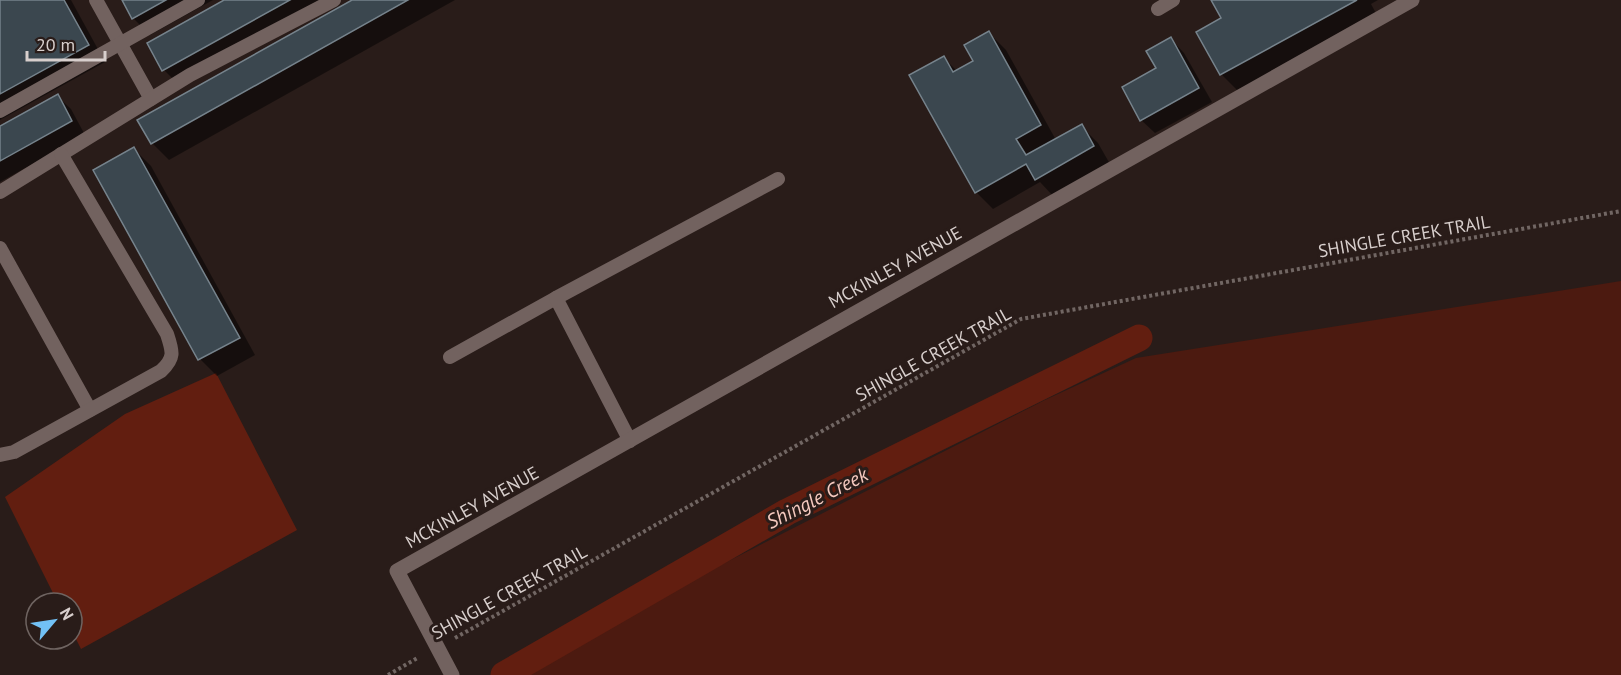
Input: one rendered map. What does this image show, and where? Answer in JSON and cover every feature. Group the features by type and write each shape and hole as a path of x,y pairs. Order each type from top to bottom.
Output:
{"street":[{"name":"MCKINLEY AVENUE","path":"438,647 397,571 630,441 704,396 1412,0"},
{"path":"438,647 452,675"}],"lane":[{"path":"96,0 151,99"},
{"path":"0,111 198,0"},
{"path":"0,192 190,75 334,0"},
{"path":"1158,9 1173,0"},
{"path":"0,455 14,452 161,371 173,355 168,334 61,154"},
{"path":"450,357 778,179"},
{"path":"0,248 90,410"},
{"path":"556,298 630,441"}],"path":[{"name":"SHINGLE CREEK TRAIL","path":"388,675 1022,319 1621,211"}],"shaded area":[{"path":"1621,281 1621,675 505,675 1045,400 1136,358"},
{"path":"216,373 297,530 84,647 84,591 52,591 5,497 125,414"}],"building":[{"path":"0,0 64,0 89,45 0,94"},
{"path":"122,0 166,0 132,19"},
{"path":"224,0 290,0 162,71 147,43"},
{"path":"352,0 408,0 151,144 137,120"},
{"path":"1211,0 1357,0 1220,75 1196,32 1221,18"},
{"path":"989,31 1041,125 1016,139 1026,155 1082,124 1094,146 1035,180 1026,164 975,193 909,75 944,56 953,72 973,61 964,45"},
{"path":"1171,37 1199,88 1140,121 1122,87 1156,68 1146,51"},
{"path":"58,94 72,121 0,161 0,126"},
{"path":"134,147 240,338 198,360 93,170"}],"waterway":[{"name":"Shingle Creek","path":"504,675 787,512 1139,338"}]}
